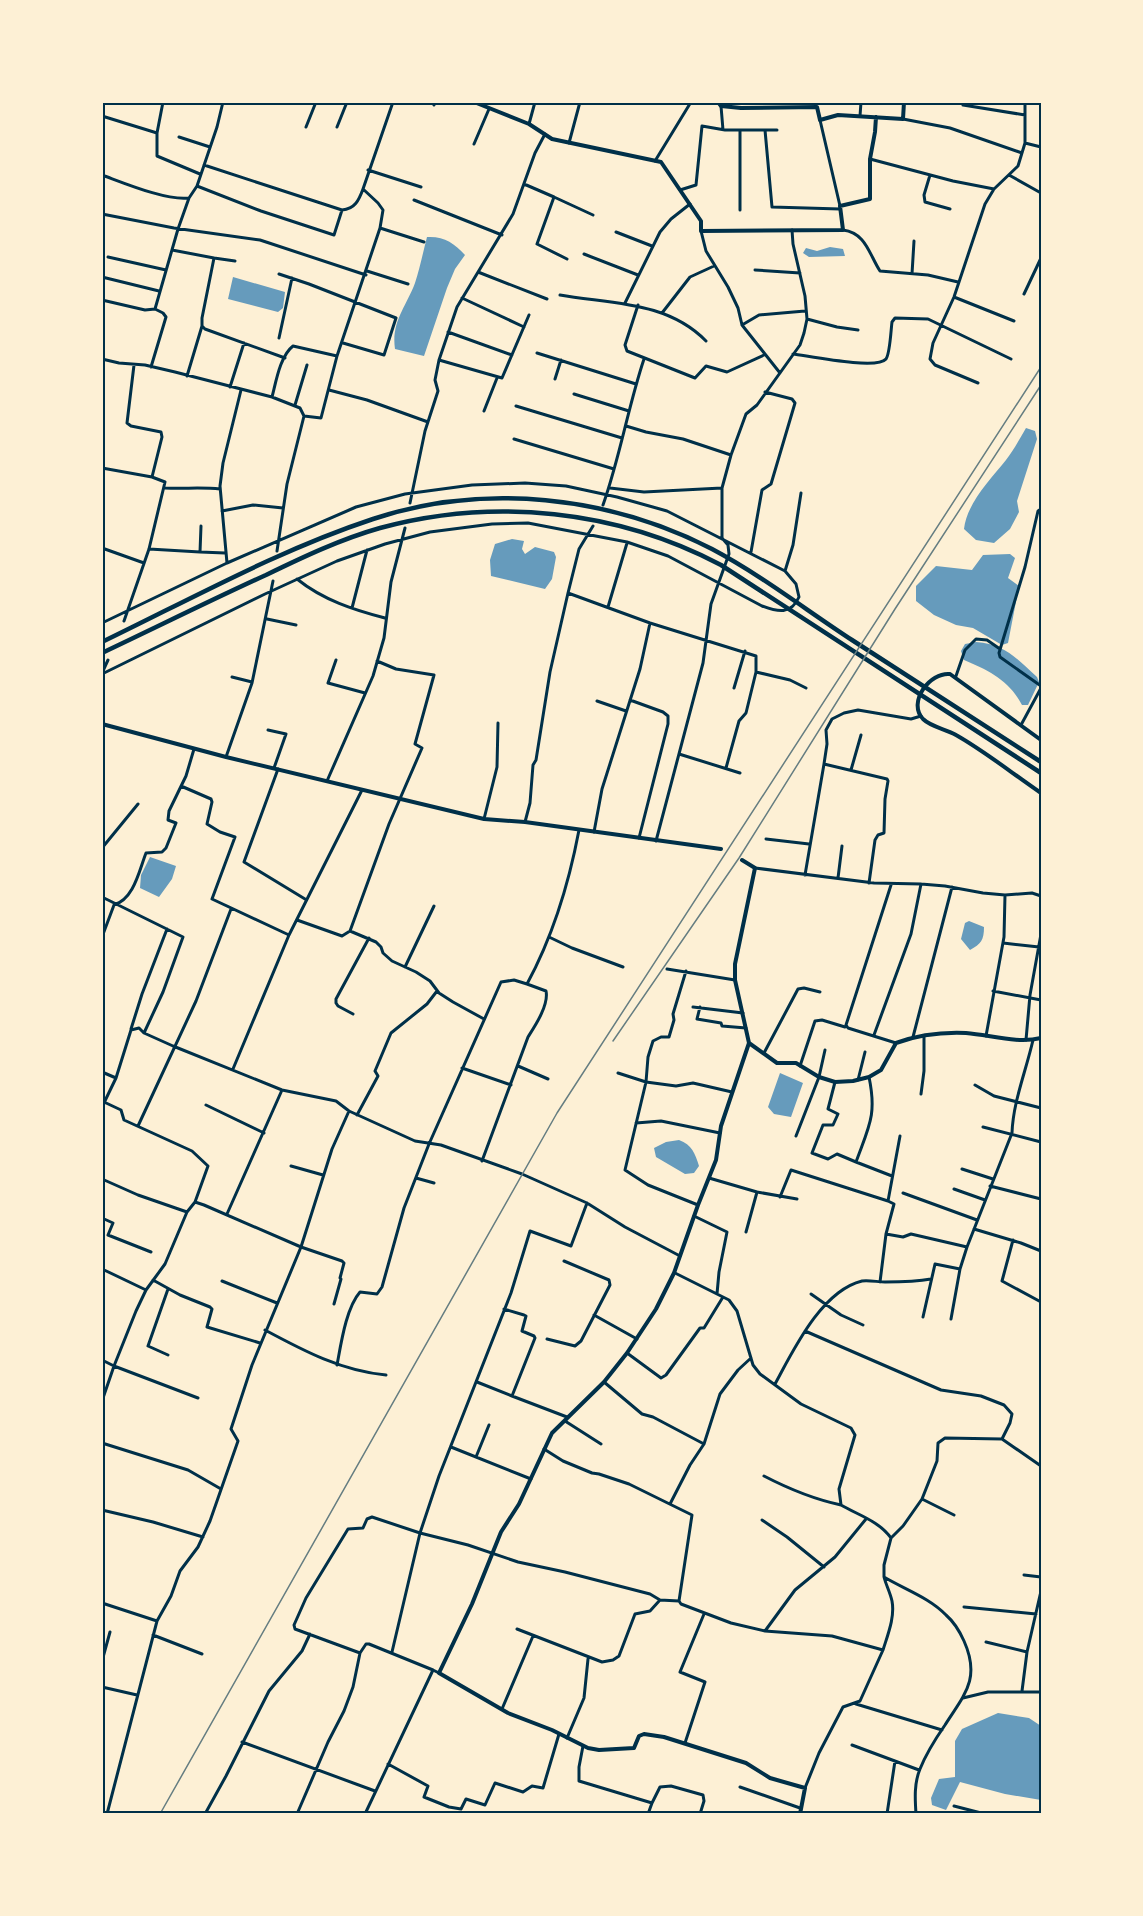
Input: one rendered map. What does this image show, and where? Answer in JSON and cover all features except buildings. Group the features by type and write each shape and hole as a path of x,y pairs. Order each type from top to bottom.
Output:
{"highway":[{"path":"102,642 279,556 384,516 456,502 517,498 583,505 644,520 712,549 754,574 1041,762"},
{"path":"102,653 315,552 378,528 436,516 517,511 582,518 643,532 708,558 748,581 1041,773"}],"street":[{"path":"163,102 157,156 200,174"},
{"path":"155,309 178,229 204,165 223,102"},
{"path":"306,127 316,102"},
{"path":"337,127 347,102"},
{"path":"204,165 342,210 349,209 354,206 363,189 393,102"},
{"path":"474,102 529,124 552,139 661,162 701,221 706,251 733,297 742,325 780,373"},
{"path":"529,124 535,102"},
{"path":"569,143 580,102"},
{"path":"655,160 691,102"},
{"path":"860,116 861,102"},
{"path":"903,119 904,102"},
{"path":"978,383 935,364 930,359 933,343 954,297 985,204 994,189 1018,166 1023,153 1025,102"},
{"path":"723,130 720,104 741,108 816,105 841,208 843,230"},
{"path":"963,105 1025,115"},
{"path":"474,144 489,109"},
{"path":"102,116 158,133"},
{"path":"820,120 838,116 903,119 950,128 1023,153"},
{"path":"765,130 772,207 841,208 870,199 870,159 876,117"},
{"path":"680,190 696,185 701,127 740,131 777,130"},
{"path":"740,131 740,210"},
{"path":"410,503 428,422 438,391 435,380 448,332 462,298 513,214 545,134"},
{"path":"179,137 210,147"},
{"path":"1024,143 1041,147"},
{"path":"870,159 994,189"},
{"path":"368,170 421,188"},
{"path":"102,175 153,192 183,199 189,198"},
{"path":"930,175 924,195 925,202 950,209"},
{"path":"1010,175 1041,193"},
{"path":"524,184 593,215"},
{"path":"196,186 261,211 334,235 342,210"},
{"path":"304,416 321,418 337,356 380,228 383,210 363,189"},
{"path":"554,197 537,243 567,259"},
{"path":"414,200 502,235"},
{"path":"625,303 652,246 666,224 690,204"},
{"path":"102,214 178,229 260,240 408,284"},
{"path":"380,228 424,242"},
{"path":"656,840 703,663 711,604 729,554 728,545 722,538 722,488 731,455 746,414 757,405 800,345 807,319 805,296 792,230"},
{"path":"701,231 843,230 855,233 864,241 880,271 928,275 958,282"},
{"path":"616,232 652,246"},
{"path":"912,274 914,242"},
{"path":"172,250 236,261"},
{"path":"584,254 638,275"},
{"path":"108,257 166,270"},
{"path":"187,376 202,326 214,258"},
{"path":"1024,294 1041,258"},
{"path":"662,313 690,277 714,266"},
{"path":"755,270 800,273"},
{"path":"478,272 547,299"},
{"path":"279,274 396,318 386,353 382,355 342,342"},
{"path":"102,277 159,291"},
{"path":"279,338 292,278"},
{"path":"560,295 638,305 662,313 691,327 706,341"},
{"path":"954,297 1014,321"},
{"path":"462,298 524,327"},
{"path":"102,300 145,310 155,309 165,314 166,320 151,367"},
{"path":"638,305 625,345 627,351 644,359 695,378 705,367 727,372 764,355"},
{"path":"742,325 759,315 805,311"},
{"path":"439,360 502,378 529,315"},
{"path":"793,354 864,363 881,362 887,359 889,353 890,331 895,318 921,318 941,325 1011,359"},
{"path":"807,319 858,330"},
{"path":"202,326 285,358"},
{"path":"448,332 512,355"},
{"path":"230,387 244,343"},
{"path":"272,397 285,358 293,346 337,356"},
{"path":"537,353 636,384"},
{"path":"102,359 151,367 272,397 295,405 302,411 304,416 287,484 277,551"},
{"path":"603,505 610,488 644,359"},
{"path":"555,379 561,360"},
{"path":"134,365 127,423 130,426 161,432 162,437 152,477"},
{"path":"295,405 307,365"},
{"path":"484,411 497,378"},
{"path":"227,563 220,489 223,463 241,390"},
{"path":"329,390 360,398 428,422"},
{"path":"751,552 762,490 771,484 795,403 792,399 765,392"},
{"path":"574,394 629,411"},
{"path":"516,406 622,438"},
{"path":"626,426 683,439 731,455"},
{"path":"514,440 614,469"},
{"path":"102,468 152,477 165,482 149,549 124,621"},
{"path":"102,623 227,563 356,507 411,493 472,484 525,483 566,486 617,496 667,511 785,571 796,584 799,597 792,608 786,611 774,611 668,556 627,542 528,523 492,524 430,532 337,561 102,674"},
{"path":"165,488 220,489"},
{"path":"610,488 644,492 722,488"},
{"path":"785,571 793,545 801,493"},
{"path":"222,511 253,505 283,508"},
{"path":"1020,725 1041,687 1000,657 1000,649 1025,567 1038,512 1041,509"},
{"path":"200,552 201,526"},
{"path":"525,822 530,803 533,765 536,760 550,672 575,560 593,526"},
{"path":"327,781 374,676 384,638 391,582 405,528"},
{"path":"608,608 627,542"},
{"path":"102,548 144,563"},
{"path":"149,549 226,553"},
{"path":"352,608 367,550"},
{"path":"297,579 324,598 386,618"},
{"path":"226,757 252,682 267,619 273,581"},
{"path":"568,593 650,623 756,656 756,672 746,713 739,721 726,768"},
{"path":"267,619 296,625"},
{"path":"594,832 602,789 630,700 650,623"},
{"path":"956,676 965,650 976,639 987,640 1000,649"},
{"path":"734,688 745,651"},
{"path":"102,674 108,660"},
{"path":"336,660 328,682 365,693"},
{"path":"297,920 342,936 350,931 422,748 415,744 434,675 396,669 377,662"},
{"path":"756,672 789,680 806,688"},
{"path":"1041,740 956,676 939,675 925,685 919,701 921,716 925,720 969,742 1041,793"},
{"path":"232,677 252,682"},
{"path":"630,700 663,711 668,716 668,724 639,838"},
{"path":"597,701 626,711"},
{"path":"805,876 827,744 825,730 832,719 858,710 911,719 921,716"},
{"path":"484,819 497,767 498,723"},
{"path":"102,724 226,757 484,819 525,822 721,849"},
{"path":"268,730 286,734 269,795 251,838 244,862 306,900"},
{"path":"851,771 861,735"},
{"path":"114,905 123,902 132,889 146,853 162,852 166,848 176,823 168,820 169,811 182,786 194,748"},
{"path":"679,754 740,773"},
{"path":"824,764 888,781 884,833 878,835 875,840 869,883"},
{"path":"182,786 211,799 207,824 235,837 212,899 289,935"},
{"path":"233,1069 289,935 362,790"},
{"path":"102,848 138,804"},
{"path":"527,984 549,937 569,877 579,830"},
{"path":"766,839 809,844"},
{"path":"838,878 842,846"},
{"path":"742,860 755,868 805,876 891,885 921,884 1005,895 1032,893 1041,896"},
{"path":"439,1673 452,1648 501,1532 519,1504 552,1433 604,1382 627,1353 656,1309 674,1273 716,1160 720,1133 749,1043 735,980 735,964 755,868"},
{"path":"874,1035 911,934 921,884"},
{"path":"846,1027 891,885"},
{"path":"913,1037 952,887"},
{"path":"986,1036 1004,943 1005,895"},
{"path":"102,897 114,905 183,937 163,992 144,1033"},
{"path":"102,937 114,905"},
{"path":"403,966 434,906"},
{"path":"138,1126 195,1001 231,909"},
{"path":"102,1107 116,1078 142,994 167,929"},
{"path":"350,931 369,938 381,947 383,954 430,981 437,990 453,1002 484,1018"},
{"path":"1026,1040 1030,998 1041,935"},
{"path":"549,937 623,967"},
{"path":"354,1014 338,1006 336,999 369,938"},
{"path":"1004,943 1039,947"},
{"path":"667,969 735,980"},
{"path":"686,971 673,1014 674,1020 669,1037 661,1037 653,1041 648,1057 646,1082 625,1170 648,1185 698,1204"},
{"path":"337,1365 357,1295 365,1291 377,1294 382,1287 404,1208 429,1144 501,982 513,980 546,992 548,995 528,1037 482,1161"},
{"path":"764,1053 798,989 820,992"},
{"path":"357,1115 378,1076 375,1071 391,1033 427,1004 437,990"},
{"path":"993,991 1041,1000"},
{"path":"693,1006 743,1013"},
{"path":"700,1007 697,1019 721,1023 722,1026 746,1028"},
{"path":"800,1066 815,1021 822,1020 897,1042 913,1037 944,1033 1026,1040 1041,1038"},
{"path":"131,1030 139,1028 144,1033 173,1046 282,1090 336,1101 349,1111 415,1141 441,1145 522,1174 587,1203 625,1227 680,1256"},
{"path":"921,1094 924,1037"},
{"path":"951,1319 960,1269 967,1247 1012,1133 1013,1118 1033,1040"},
{"path":"749,1043 777,1063 796,1063 819,1077 835,1082 858,1080 881,1070 897,1042"},
{"path":"796,1136 819,1077 825,1050"},
{"path":"858,1080 865,1052"},
{"path":"518,1065 548,1079"},
{"path":"462,1068 511,1084"},
{"path":"102,1072 116,1078"},
{"path":"618,1073 646,1082 676,1086 693,1083 732,1092"},
{"path":"856,1161 873,1113 874,1098 869,1077"},
{"path":"835,1082 828,1109 838,1114 833,1125 823,1125 812,1153 828,1159 837,1154 892,1176"},
{"path":"975,1085 994,1096 1041,1108"},
{"path":"227,1214 282,1090"},
{"path":"102,1401 125,1336 146,1290 165,1264 187,1212 195,1202 208,1166 192,1151 124,1120 121,1110 104,1102"},
{"path":"206,1105 264,1133"},
{"path":"107,1814 157,1621 171,1596 180,1571 203,1537 238,1441 231,1429 260,1343 300,1247 332,1149 349,1111"},
{"path":"636,1123 661,1121 720,1133"},
{"path":"983,1127 1041,1142"},
{"path":"888,1201 900,1136"},
{"path":"291,1166 323,1175"},
{"path":"962,1169 993,1179"},
{"path":"780,1197 791,1170 894,1204 886,1234 880,1282"},
{"path":"416,1178 434,1183"},
{"path":"709,1178 757,1192 797,1199"},
{"path":"102,1179 138,1196 187,1212"},
{"path":"990,1185 1041,1198"},
{"path":"954,1189 985,1200"},
{"path":"746,1232 757,1192"},
{"path":"903,1192 977,1220"},
{"path":"195,1202 300,1247 344,1263 334,1304"},
{"path":"392,1652 420,1533 431,1498 504,1309 530,1231 571,1246 587,1203"},
{"path":"694,1216 727,1232 717,1294"},
{"path":"102,1218 113,1223 108,1235 151,1252"},
{"path":"974,1229 1041,1251"},
{"path":"886,1234 903,1237 911,1234 967,1247"},
{"path":"1012,1240 1002,1281 1041,1302"},
{"path":"547,1340 575,1346 580,1341 610,1285 609,1280 564,1261"},
{"path":"923,1317 935,1264 960,1269"},
{"path":"102,1269 146,1290"},
{"path":"674,1273 729,1300 737,1311 753,1365 760,1374 801,1404 851,1428 855,1435 839,1489 841,1505"},
{"path":"775,1384 806,1331 832,1298 850,1286 863,1281 906,1282 931,1279"},
{"path":"153,1280 210,1307 212,1309 207,1327 260,1343"},
{"path":"222,1281 277,1303"},
{"path":"168,1289 148,1346 168,1355"},
{"path":"810,1294 841,1315 863,1324"},
{"path":"627,1353 661,1378 666,1375 700,1328 704,1328 723,1297"},
{"path":"504,1309 524,1315 522,1331 535,1338 512,1396"},
{"path":"594,1315 637,1339"},
{"path":"265,1330 337,1365 386,1375"},
{"path":"806,1331 940,1390 981,1396 1004,1405 1012,1414 1002,1439"},
{"path":"670,1504 690,1465 704,1444 720,1394 738,1370 751,1358"},
{"path":"102,1360 198,1398"},
{"path":"476,1382 566,1419 601,1444"},
{"path":"604,1382 642,1414 653,1417 704,1444"},
{"path":"476,1457 489,1425"},
{"path":"800,1814 805,1788 819,1753 843,1707 860,1701 884,1650 893,1608 884,1577 884,1565 891,1538 903,1526 922,1499 938,1461 938,1443 945,1438 1002,1439 1041,1466"},
{"path":"102,1443 188,1470 221,1489"},
{"path":"451,1447 531,1479"},
{"path":"544,1449 563,1461 591,1473 629,1484 692,1515 679,1601"},
{"path":"764,1476 801,1493 841,1505 885,1530 891,1538"},
{"path":"922,1499 954,1515"},
{"path":"102,1510 203,1537"},
{"path":"360,1653 295,1629 294,1624 306,1598 348,1529 363,1528 368,1519 372,1517 420,1533 468,1545 492,1555 613,1584 650,1594 660,1600 679,1601 704,1614 731,1623 765,1631 832,1636 884,1650"},
{"path":"765,1631 795,1590 824,1567 845,1546 866,1519"},
{"path":"762,1520 824,1567"},
{"path":"1024,1575 1041,1577"},
{"path":"884,1577 946,1614 969,1652 972,1671 963,1698 919,1770 915,1790 916,1814"},
{"path":"1022,1691 1041,1591"},
{"path":"517,1629 588,1659 605,1662 619,1656 635,1614 650,1611 660,1600"},
{"path":"102,1603 157,1621"},
{"path":"964,1607 1036,1614"},
{"path":"685,1743 705,1682 680,1672 704,1614"},
{"path":"102,1661 110,1632"},
{"path":"205,1814 269,1691 302,1651 310,1634"},
{"path":"153,1635 202,1654"},
{"path":"502,1710 533,1636"},
{"path":"986,1642 1028,1652"},
{"path":"297,1814 344,1711 353,1686 360,1653 366,1644 392,1652 433,1670 502,1710 583,1746 599,1750 631,1749 634,1748 639,1736 644,1734 664,1737 746,1763 770,1778 805,1788"},
{"path":"567,1738 584,1698 588,1659"},
{"path":"365,1814 433,1670"},
{"path":"102,1687 137,1695"},
{"path":"963,1698 988,1692 1041,1692"},
{"path":"854,1704 942,1730"},
{"path":"388,1764 428,1786 424,1797 461,1809 466,1799 485,1805 495,1783 523,1792 532,1786 543,1788 559,1734"},
{"path":"242,1742 375,1791"},
{"path":"852,1745 919,1770"},
{"path":"583,1746 579,1781 652,1803"},
{"path":"887,1814 895,1761"},
{"path":"648,1814 660,1787 671,1786 703,1795 704,1801 700,1814"},
{"path":"740,1788 800,1808"},
{"path":"954,1806 985,1814"}],"water":[{"path":"427,237 448,241 465,255 455,269 447,288 424,356 395,349 394,339 400,315 415,283"},
{"path":"830,247 843,249 845,256 809,257 803,253 806,248 817,251"},
{"path":"233,277 285,292 283,308 278,312 228,299"},
{"path":"1026,428 1035,431 1037,439 1017,501 1019,512 1010,529 994,543 976,540 964,529 974,501 1012,452"},
{"path":"512,539 524,541 522,549 525,554 535,547 554,552 556,557 552,579 545,589 491,576 490,560 495,544"},
{"path":"1010,554 1015,558 1008,578 1019,586 1008,643 1002,645 973,628 956,625 934,615 916,601 916,586 936,566 972,570 983,555"},
{"path":"976,642 1003,649 1037,677 1039,682 1028,705 1022,705 1011,689 997,677 964,660 961,651 965,644"},
{"path":"150,857 176,866 172,879 159,897 140,888 141,875"},
{"path":"969,921 984,927 981,941 970,950 961,939 965,923"},
{"path":"780,1073 803,1083 791,1117 774,1114 768,1107"},
{"path":"679,1140 687,1144 694,1153 699,1166 694,1173 685,1174 656,1157 654,1148 666,1142"},
{"path":"998,1713 1029,1718 1041,1726 1041,1800 1005,1794 960,1782 946,1810 932,1805 931,1798 939,1779 955,1777 955,1741 962,1729"}],"railway":[{"path":"160,1814 557,1113 1041,367"},
{"path":"613,1041 739,858 895,609 1041,385"}]}
